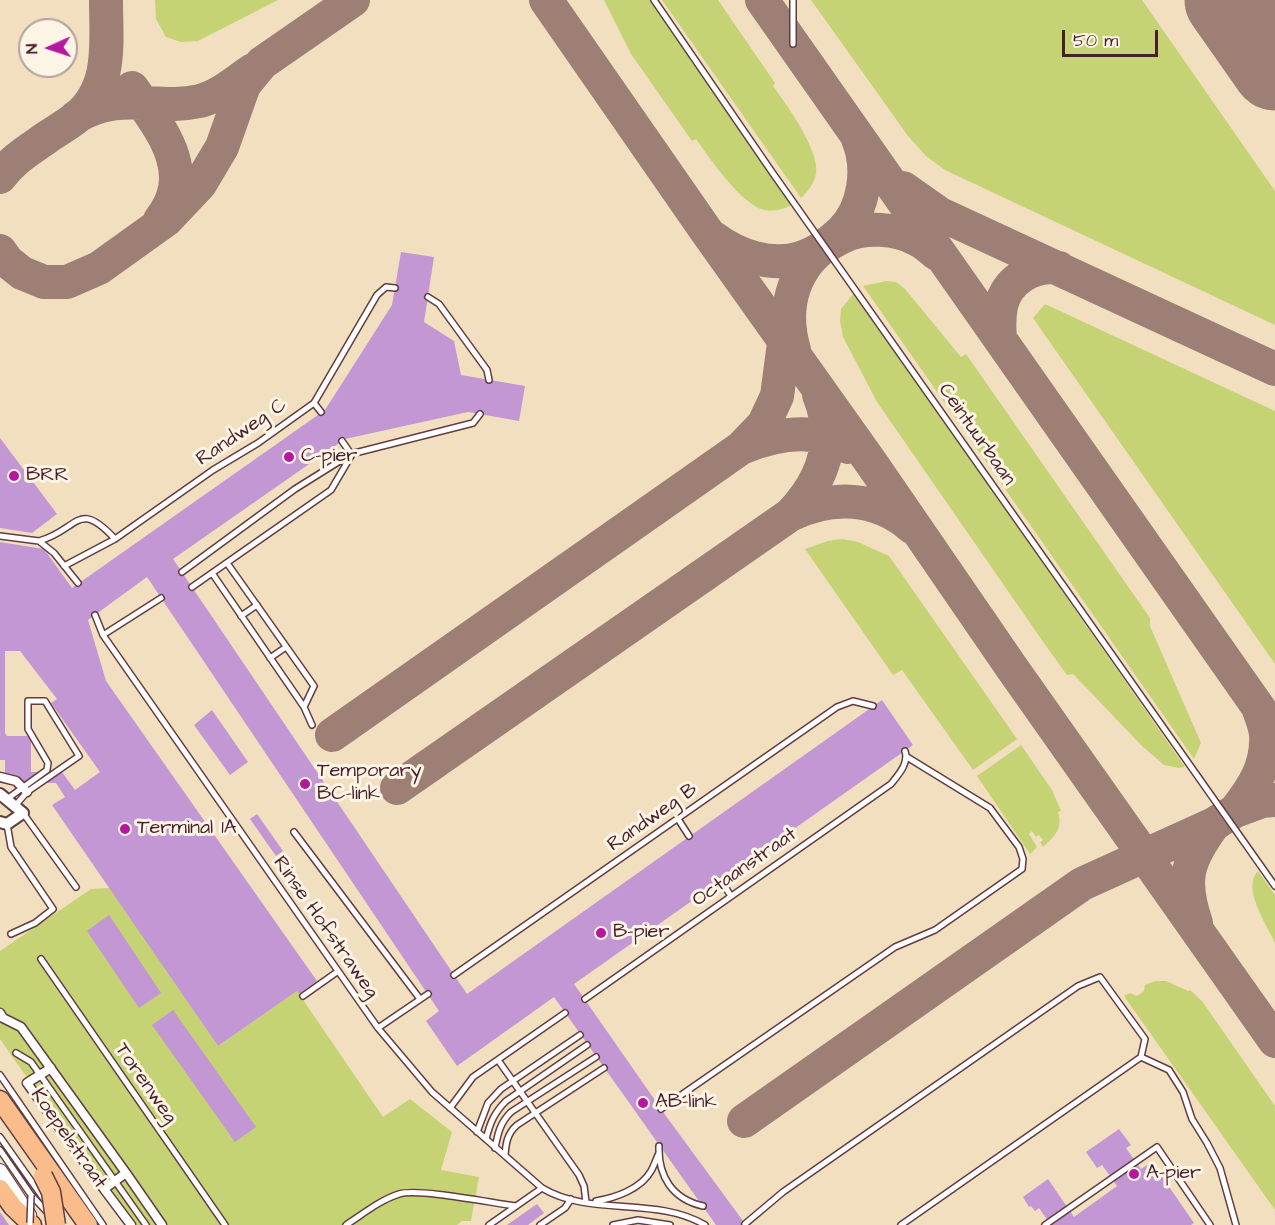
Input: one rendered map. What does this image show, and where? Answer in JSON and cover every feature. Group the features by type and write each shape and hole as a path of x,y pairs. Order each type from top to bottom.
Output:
{"main road":[{"path":"0,1100 88,1225"},
{"path":"0,1115 44,1176 51,1192 58,1224"},
{"path":"0,1189 13,1207 33,1224"}],"street":[{"path":"0,777 15,781 25,790"},
{"path":"4,823 11,803"},
{"path":"0,1013 3,1018 21,1027 162,1225"},
{"path":"51,1068 27,1083 131,1225"},
{"name":"Koepelstraat","path":"0,1106 83,1225"},
{"path":"0,1171 33,1224"},
{"path":"104,1189 126,1173"}],"lane":[{"name":"Ceintuurbaan","path":"654,0 772,172 1275,886"},
{"path":"793,0 793,44"},
{"name":"Randweg C","path":"64,566 115,538 213,470 258,443 314,402 377,295 386,287 395,288"},
{"path":"428,297 439,303 487,370 489,380"},
{"path":"314,402 321,412"},
{"path":"182,572 295,489 351,454 473,423 480,414"},
{"path":"342,441 351,454"},
{"path":"192,587 331,490 351,454"},
{"path":"0,536 39,541 53,537 77,520 91,518 100,523 115,538"},
{"path":"39,541 78,583"},
{"path":"227,563 314,686 304,707"},
{"path":"212,573 304,707 312,725"},
{"path":"103,635 161,598"},
{"path":"241,616 257,605"},
{"name":"Rinse Hofstraweg","path":"95,615 103,635 337,972 378,1028 432,1092 551,1194 585,1202 654,1209 694,1218 705,1225"},
{"path":"270,658 286,647"},
{"path":"11,803 25,790 47,770 48,763 28,729 28,701 45,701 79,756 25,790 11,803"},
{"name":"Randweg B","path":"454,975 837,707 853,701 873,706"},
{"name":"Octaanstraat","path":"585,999 891,784 901,772 906,754 990,808 1019,848 1023,859 1022,868 935,930 895,946 661,1109"},
{"path":"11,803 76,887"},
{"path":"678,819 689,836"},
{"path":"4,823 11,847 53,909 35,923 11,934"},
{"path":"294,832 420,999"},
{"path":"721,881 731,896"},
{"name":"Torenweg","path":"41,959 225,1225"},
{"path":"303,996 337,972"},
{"path":"745,1224 783,1192 1078,986 1100,977 1145,1039 1141,1057 901,1225"},
{"path":"378,1028 428,994"},
{"path":"450,1108 473,1077 565,1013"},
{"path":"477,1132 488,1103 501,1089 580,1035"},
{"path":"486,1139 496,1111 520,1091 587,1045"},
{"path":"16,1053 31,1062 146,1225"},
{"path":"495,1148 503,1120 596,1057"},
{"path":"1141,1057 1169,1070 1183,1092 1192,1119 1208,1143 1220,1168 1236,1225"},
{"path":"498,1060 579,1175 584,1186 585,1202"},
{"path":"505,1155 510,1131 604,1068"},
{"name":"Koepelstraat","path":"0,1076 103,1225"},
{"path":"0,1137 58,1224"},
{"path":"659,1146 665,1179 676,1194 693,1204 703,1206"},
{"path":"1045,1225 1157,1147 1210,1225"},
{"path":"0,1150 31,1195 58,1224"},
{"name":"Rinse Hofstraweg","path":"585,1202 609,1199 638,1184 651,1172 659,1153"},
{"path":"489,1225 542,1188"},
{"path":"346,1225 387,1198 403,1193 419,1193 516,1206"},
{"path":"31,1195 33,1224"},
{"path":"540,1225 565,1208 572,1199"},
{"path":"613,1225 638,1220 670,1225"}],"green space":[{"path":"155,0 278,0 198,41 181,42 166,37 156,19"},
{"path":"604,0 650,0 792,205 778,210 764,210 755,206 736,190 696,139 692,141 631,54"},
{"path":"662,0 718,0 775,83 773,86 799,124 810,146 816,165 816,175 801,198"},
{"path":"811,0 1142,0 1275,191 1275,325 945,170 926,156 908,136"},
{"path":"886,281 896,282 905,289 961,357 966,354 1150,618 1150,626 1201,743 1194,759 863,286"},
{"path":"854,293 1185,767 1164,765 1142,746 1073,674 1067,675 1046,646 877,402 843,337 840,321 841,309"},
{"path":"1045,304 1275,411 1275,664 1033,318"},
{"path":"842,539 858,542 889,556 1017,739 973,770 902,670 893,675 805,549"},
{"path":"1021,745 1052,790 1061,811 1058,812 1057,832 1043,847 1040,842 1043,840 1039,835 1036,837 1032,831 1029,834 1037,847 1030,854 977,776"},
{"path":"1258,871 1275,895 1275,943 1254,897 1252,887"},
{"path":"110,888 218,1046 297,991 383,1117 410,1099 452,1132 441,1170 479,1177 471,1221 462,1221 457,1225 130,1225 0,1039 0,951 91,889"},
{"path":"1155,981 1166,981 1190,990 1202,1001 1275,1106 1275,1210 1124,996 1130,993 1137,996 1144,991 1145,985"}],"building":[{"path":"401,252 434,257 424,322 454,341 461,375 525,386 519,421 468,412 345,439 173,559 467,994 882,700 913,745 574,984 746,1225 716,1225 554,997 457,1066 426,1021 439,1011 147,577 88,620 106,681 317,981 299,994 297,991 218,1046 52,805 65,797 56,783 0,783 0,772 5,772 5,760 0,760 0,542 44,549 72,588 325,410 392,305","holes":["5,651 20,651 57,699 51,703 100,772 75,790 62,772 31,772 31,736 7,736 5,733"]},
{"name":"BRR","path":"0,438 57,514 32,533 0,528"},
{"path":"212,710 248,762 230,775 194,725"},
{"path":"257,814 283,851 276,856 250,819"},
{"path":"109,915 161,993 139,1008 87,931"},
{"path":"173,1010 256,1127 235,1142 152,1025"},
{"name":"A-pier","path":"1119,1129 1131,1145 1126,1148 1141,1169 1152,1162 1194,1223 1191,1225 1051,1225 1039,1208 1035,1211 1031,1206 1029,1207 1023,1197 1048,1179 1074,1217 1117,1186 1102,1165 1097,1168 1086,1152"},
{"path":"537,1204 544,1213 528,1225 507,1225"},
{"path":"0,1212 9,1225 0,1225"}],"taxiway":[{"path":"0,177 21,156 77,117 89,105 97,92 105,63 106,0"},
{"path":"0,251 7,261 22,273 44,282 67,282 99,268 166,220 200,184 222,147 244,85 262,63 353,0"},
{"path":"546,0 1275,1041"},
{"path":"762,0 1275,731"},
{"path":"76,117 92,109 123,103 168,104 200,101 221,92 253,70"},
{"path":"132,88 163,135 171,151 175,168 176,185 171,202 160,220"},
{"path":"794,350 789,315 796,282 812,258 850,222 860,199 864,162 858,139"},
{"path":"903,188 940,214 1275,369"},
{"path":"714,238 744,255 778,261 801,258 851,233 880,230 910,236 937,254"},
{"path":"1000,339 1001,306 1015,281 1031,271 1049,267 1059,268"},
{"path":"332,735 741,448 764,424 777,396 786,328"},
{"path":"790,515 811,488 824,460 827,428 825,412 819,395"},
{"path":"741,448 767,439 794,434 822,436 848,447"},
{"path":"397,788 790,515 821,504 853,502 884,509 912,527"},
{"path":"1235,811 1258,776 1265,756 1266,734 1258,707"},
{"path":"744,1121 1082,884 1214,824 1235,811 1262,801 1275,800"},
{"path":"1196,923 1189,894 1189,871 1192,860 1214,824"}],"runway":[{"path":"1228,0 1275,67"}],"place":[{"name":"C-pier","path":"289,457"},
{"name":"BRR","path":"14,476"},
{"name":"Temporary BC-link","path":"305,784"},
{"name":"Terminal 1A","path":"125,829"},
{"name":"B-pier","path":"601,933"},
{"name":"AB-link","path":"643,1103"},
{"name":"A-pier","path":"1134,1174"}]}
